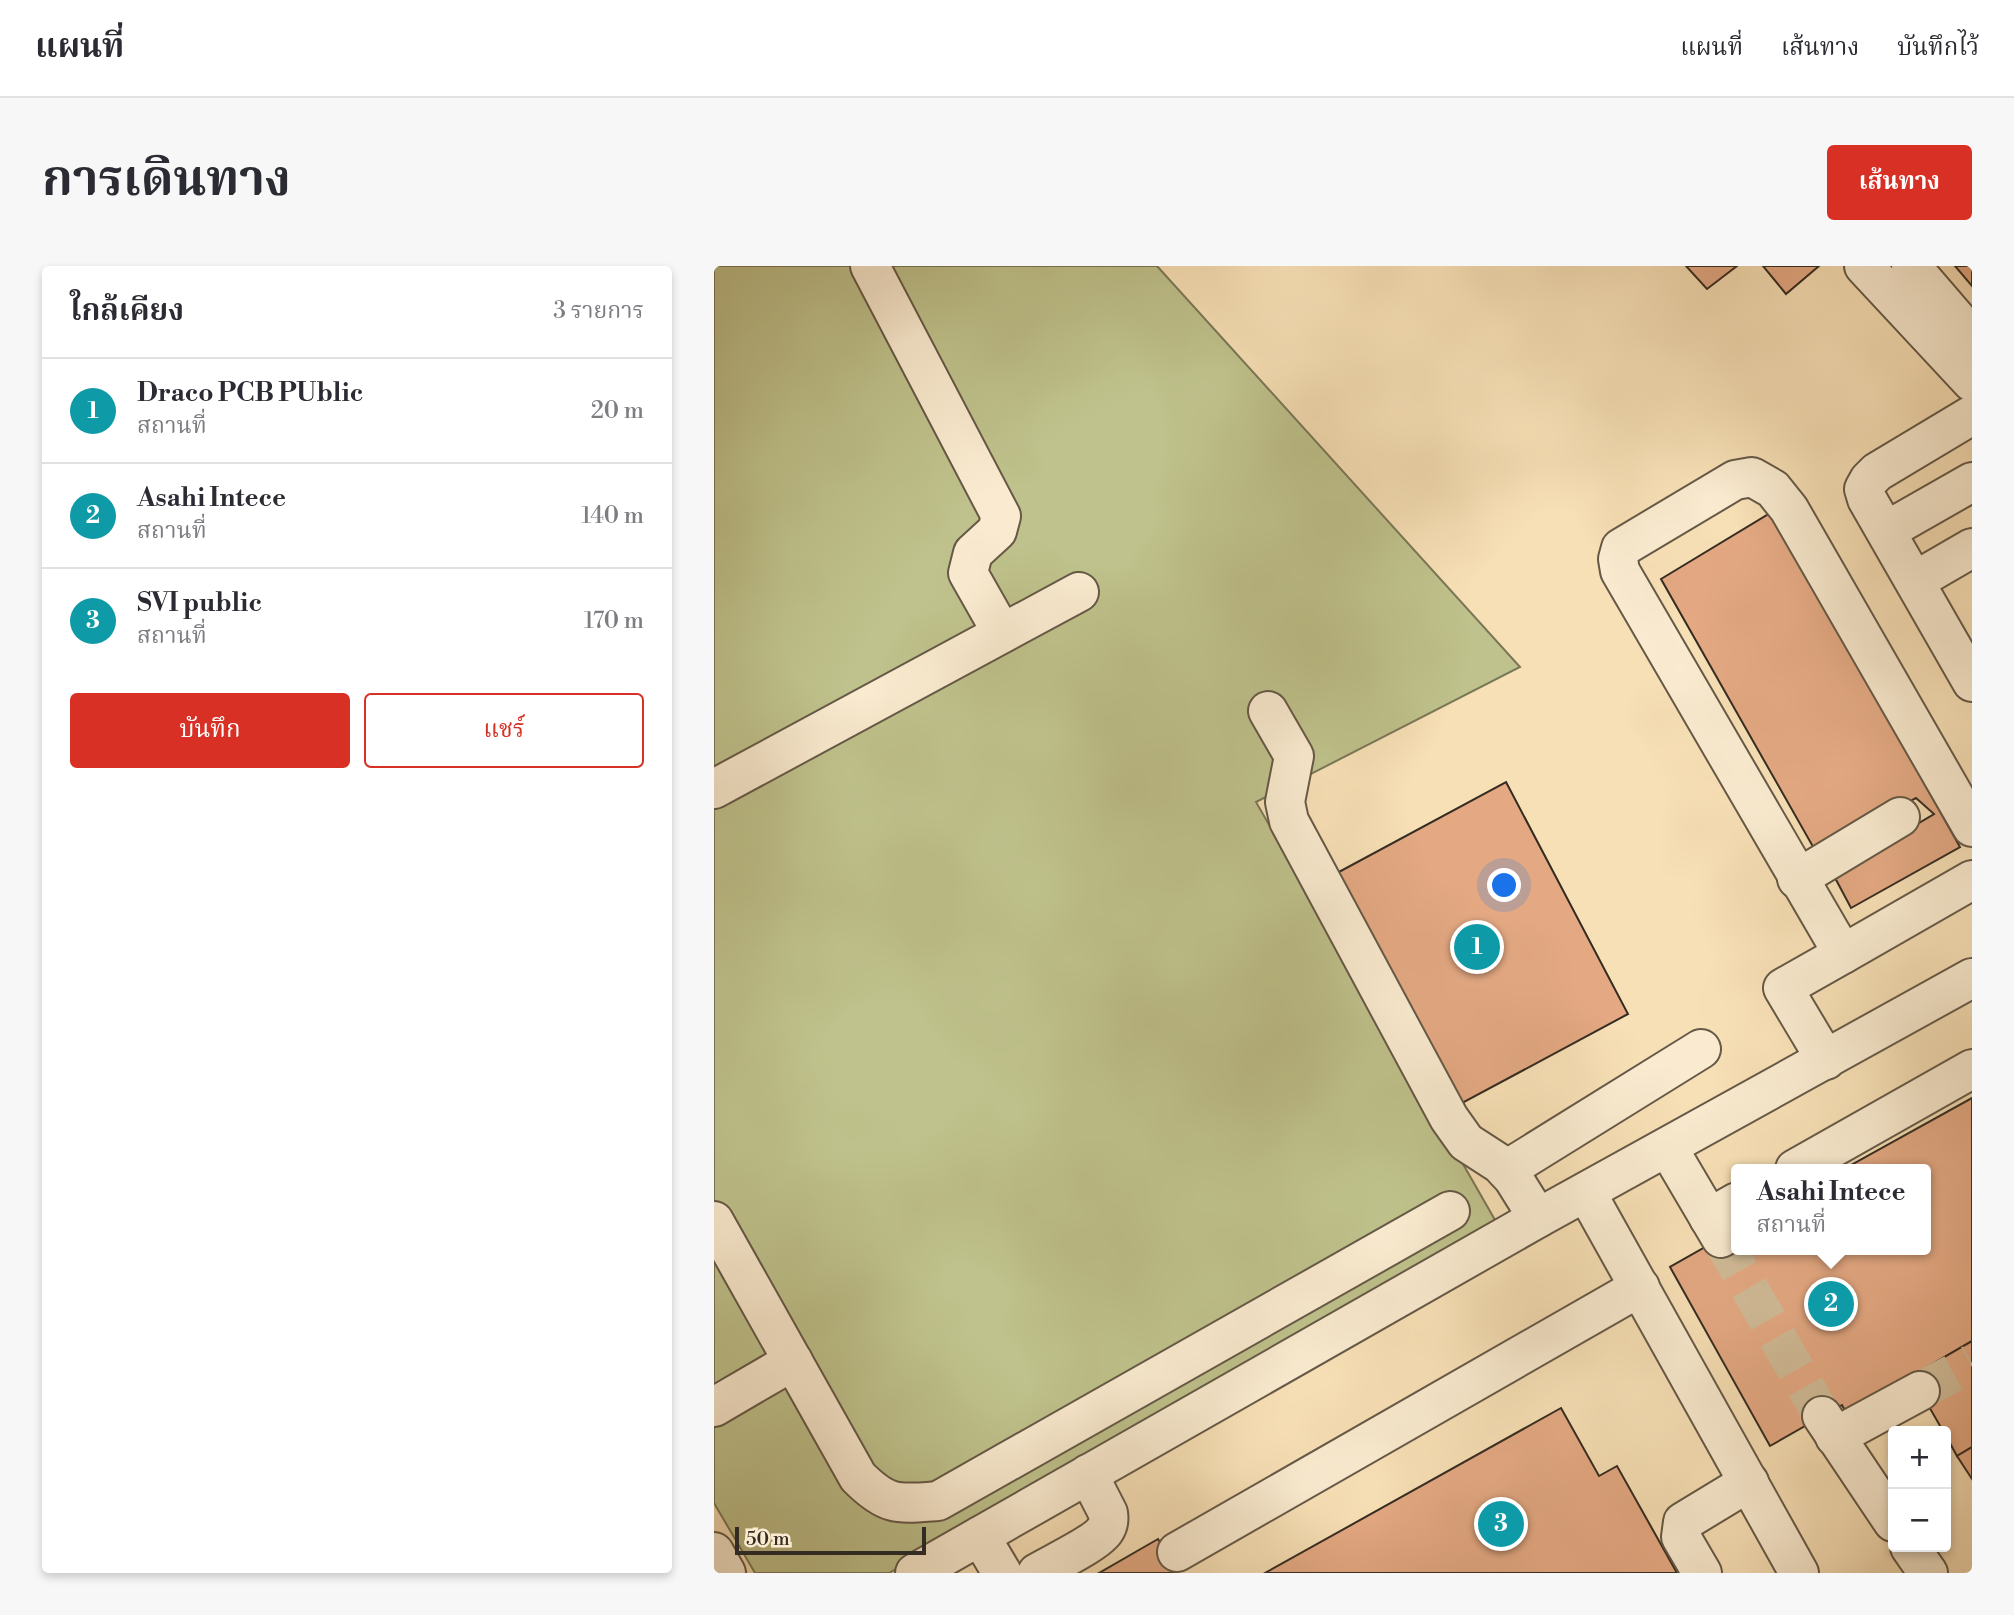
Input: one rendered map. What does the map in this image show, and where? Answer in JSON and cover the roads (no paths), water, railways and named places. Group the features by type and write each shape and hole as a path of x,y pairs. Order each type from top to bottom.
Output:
{"street":[{"path":"870,266 1000,516 997,531 973,553 968,572 1002,633"},
{"path":"1864,266 1972,382"},
{"path":"1911,266 1972,337"},
{"path":"1972,415 1877,472 1864,489 1867,499 1914,581 1959,627 1972,682"},
{"path":"1843,954 1620,571 1618,559 1621,548 1735,480 1752,477 1773,489 1783,498 1972,827"},
{"path":"1886,531 1972,482"},
{"path":"1914,581 1972,548"},
{"path":"714,789 1079,592"},
{"path":"1268,711 1294,755 1284,802 1289,821 1448,1118 1466,1142 1506,1170 1538,1219"},
{"path":"1797,879 1900,817"},
{"path":"1826,1060 1783,989 1972,880"},
{"path":"915,1573 1538,1219 1972,978"},
{"path":"1506,1170 1702,1049"},
{"path":"1804,1164 1972,1069"},
{"path":"1668,1148 1722,1219"},
{"path":"1586,1192 1799,1573"},
{"path":"714,1221 858,1477 875,1494 898,1504 938,1501 1450,1210"},
{"path":"1177,1552 1640,1287"},
{"path":"714,1407 793,1361"},
{"path":"1888,1514 1829,1426 1920,1391"},
{"path":"1037,1573 1105,1530 1108,1513 1088,1474"},
{"path":"1702,1573 1681,1537 1683,1522 1749,1482"},
{"path":"981,1536 1002,1573"},
{"path":"714,1552 726,1573"},
{"path":"1913,1552 1928,1573"}],"tunnel":[{"path":"1721,1238 1822,1416"},
{"path":"1920,1391 1972,1363"}],"place":[{"name":"Draco PCB PUblic","path":"1477,947"},
{"name":"Asahi Intece","path":"1831,1304"},
{"name":"SVI public","path":"1501,1524"}]}
